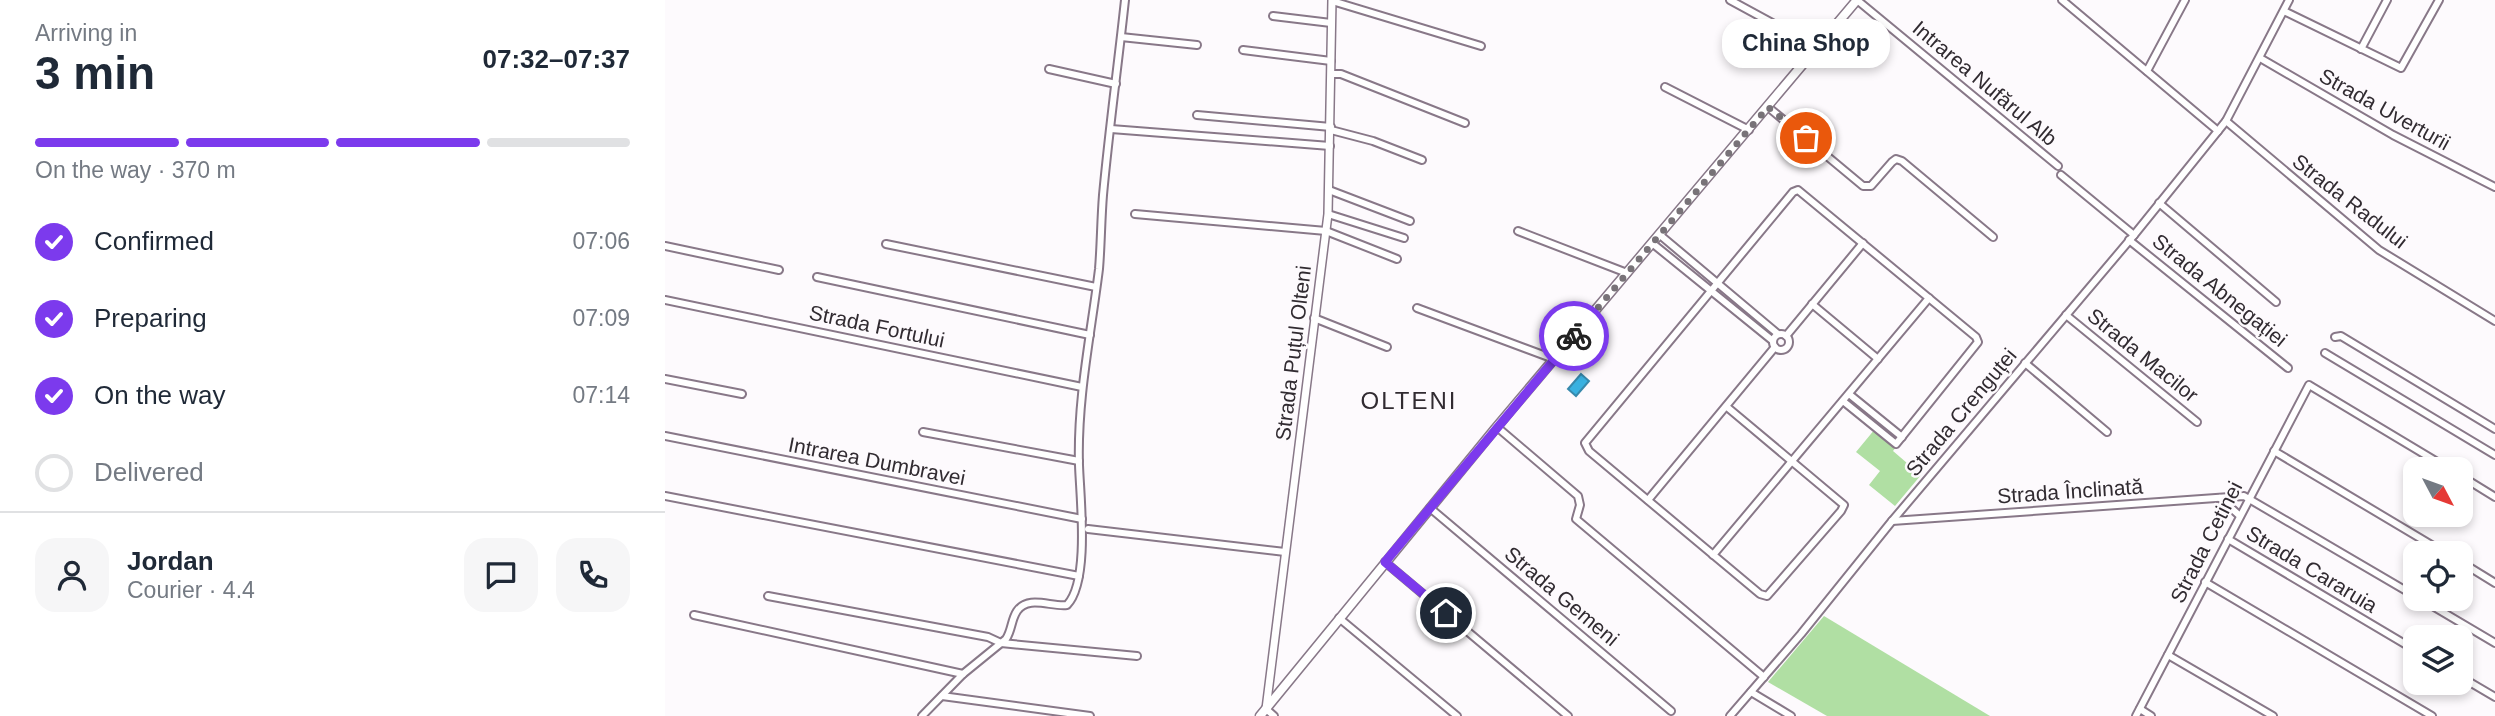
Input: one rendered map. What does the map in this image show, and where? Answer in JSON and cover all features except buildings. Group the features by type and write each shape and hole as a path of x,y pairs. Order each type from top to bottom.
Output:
{"main road":[{"path":"1263,712 1497,427 1857,0"}],"street":[{"path":"922,716 963,674 1009,635 1017,611 1025,604 1067,605 1074,596 1083,538 1079,461 1083,387 1096,287 1103,196 1125,0"},
{"name":"Strada Puțul Olteni","path":"1263,712 1328,214 1332,0 1481,46"},
{"path":"1730,0 1818,48"},
{"name":"Intrarea Nufărul Alb","path":"1857,0 2058,166"},
{"path":"2062,0 2218,131"},
{"path":"2147,71 2185,0"},
{"name":"Strada Crenguței","path":"1730,716 2226,121 2290,0"},
{"path":"2361,49 2387,0"},
{"path":"2284,11 2401,68 2439,0"},
{"path":"1273,16 1331,23"},
{"path":"1121,37 1197,45"},
{"path":"1243,50 1331,61"},
{"name":"Strada Uverturii","path":"2260,58 2393,135 2495,187"},
{"path":"1049,69 1116,84"},
{"path":"1331,74 1341,75 1465,123"},
{"path":"1665,87 1748,130"},
{"path":"1768,107 1863,186 1871,186 1896,159 1902,161 1993,237"},
{"path":"1197,115 1331,129 1373,141 1422,160"},
{"name":"Strada Radului","path":"2226,121 2379,250 2495,321"},
{"path":"1111,129 1330,146"},
{"name":"Strada Abnegației","path":"2061,175 2288,368"},
{"path":"1329,190 1410,221"},
{"path":"1727,407 1844,507 1767,596 1763,596 1589,451 1585,443 1795,190 1801,191 1976,337 1978,342 1896,444 1843,401"},
{"path":"2159,203 2276,302"},
{"path":"1135,214 1326,231 1397,259"},
{"path":"1328,214 1404,238"},
{"path":"1518,231 1627,273"},
{"path":"1652,243 1774,344 1782,349 1787,347 1789,341 1786,336 1778,334 1660,235"},
{"path":"1786,336 1863,243"},
{"path":"886,244 1096,287"},
{"path":"665,246 779,270"},
{"path":"817,278 1090,335"},
{"path":"1713,555 1929,298"},
{"name":"Strada Fortului","path":"665,300 1083,387"},
{"path":"1812,304 1878,359"},
{"path":"1417,308 1554,359"},
{"path":"1741,316 1748,308"},
{"name":"Strada Macilor","path":"2066,315 2197,422"},
{"path":"1314,318 1387,347"},
{"path":"1648,500 1727,407 1774,344 1778,334"},
{"path":"2335,337 2341,337 2495,429"},
{"path":"2325,353 2495,455"},
{"path":"2025,363 2108,432"},
{"path":"665,379 742,394"},
{"name":"Strada Cetinei","path":"2138,713 2309,385 2429,457"},
{"path":"1849,394 1902,437"},
{"path":"1497,427 1578,496 1580,505 1576,519 1764,677"},
{"path":"923,432 1079,461"},
{"name":"Intrarea Dumbravei","path":"665,436 1082,519"},
{"path":"2274,451 2425,541"},
{"path":"2473,483 2495,497"},
{"path":"665,495 1079,576"},
{"name":"Strada Înclinată","path":"1892,521 2244,496 2249,498"},
{"path":"2220,498 2240,516"},
{"path":"2249,498 2403,589"},
{"name":"Strada Gemeni","path":"1430,508 1671,711"},
{"path":"1088,529 1285,552"},
{"name":"Strada Cararuia","path":"2228,539 2403,643"},
{"path":"1385,562 1568,716"},
{"path":"2473,569 2495,583"},
{"path":"2205,582 2432,716"},
{"path":"768,596 988,637 1001,643 1137,656"},
{"path":"2441,611 2495,643"},
{"path":"694,615 963,674"},
{"path":"1339,618 1457,716"},
{"path":"2168,654 2273,716"},
{"path":"2473,684 2495,697"},
{"path":"1751,692 1791,716"},
{"path":"942,696 1090,716"},
{"path":"1263,712 1274,716"},
{"path":"2138,713 2151,716"}],"green space":[{"path":"1875,429 1896,447 1893,451 1921,475 1895,506 1869,485 1880,471 1856,452"},
{"path":"1824,616 1990,716 1827,716 1768,682"}],"water":[{"path":"1581,374 1589,381 1576,396 1568,389"}],"way so far":[{"path":"1574,336 1768,107 1806,138"}],"place":[{"name":"China Shop","path":"1806,138"}],"district":[{"name":"OLTENI","path":"1409,400"}],"route":[{"path":"1446,613 1385,562 1574,336"}]}
